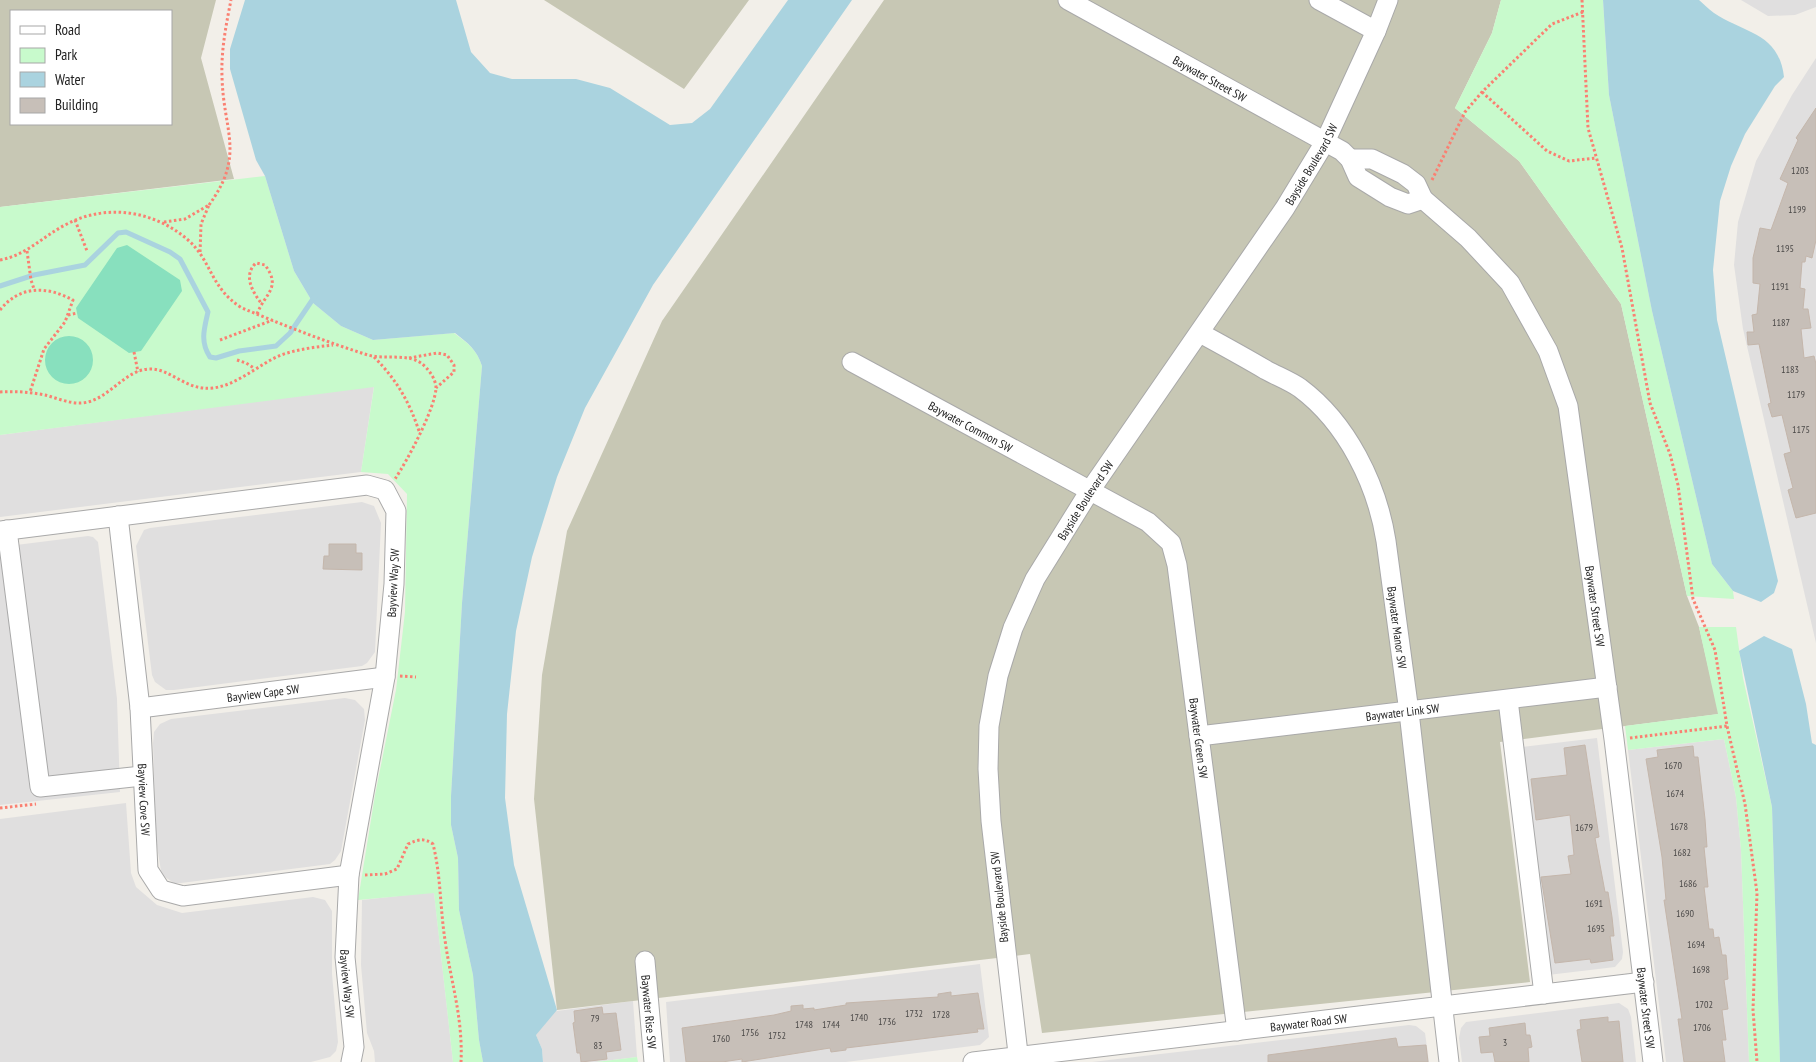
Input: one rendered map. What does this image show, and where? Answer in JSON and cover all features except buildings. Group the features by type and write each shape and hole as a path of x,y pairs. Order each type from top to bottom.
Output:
{"street":[{"name":"Baywater Street SW","path":"1068,0 1342,151 1350,159 1358,177 1390,197 1408,204 1423,199"},
{"path":"1319,0 1376,31"},
{"name":"Bayside Boulevard SW","path":"1019,1059 991,821 988,769 989,726 998,676 1012,628 1035,579 1089,492 1285,208 1325,142 1376,31 1388,0"},
{"name":"Baywater Street SW","path":"1350,159 1372,159 1403,174 1416,184 1423,199 1468,238 1510,284 1548,351 1568,406 1614,740 1654,1062"},
{"name":"Baywater Manor SW","path":"1200,333 1299,388 1323,409 1358,460 1374,493 1382,517 1409,712 1449,1062"},
{"name":"Baywater Common SW","path":"852,362 1089,492"},
{"path":"142,776 40,787 4,531 367,485 385,490"},
{"name":"Bayview Way SW","path":"351,1062 354,1047 345,957 349,875 392,676 396,511 385,490"},
{"name":"Baywater Green SW","path":"1089,492 1148,522 1171,542 1177,565 1236,1031"},
{"name":"Bayview Cove SW","path":"118,516 140,708 148,870 160,890 183,896 349,875"},
{"name":"Bayview Cape SW","path":"140,708 392,676"},
{"name":"Baywater Link SW","path":"1199,736 1607,687"},
{"path":"1508,700 1544,994"},
{"name":"Baywater Rise SW","path":"645,961 654,1062"},
{"name":"Baywater Road SW","path":"973,1062 1019,1059 1644,982"}],"path":[{"path":"200,254 201,224 209,205 222,187 231,150 222,79 222,57 231,0"},
{"path":"1582,0 1588,128 1622,248 1648,396 1670,454 1678,485 1693,599 1715,650 1726,726 1745,804 1754,865 1756,933 1753,1010 1757,1062"},
{"path":"1423,199 1460,121 1482,92 1552,24 1583,12"},
{"path":"1482,92 1547,151 1569,161 1596,158"},
{"path":"162,222 185,219 209,205"},
{"path":"0,260 28,251 44,238 75,220 109,211 133,213 162,222 180,234 200,254 219,288 230,300 257,314 335,344 374,356 409,358 437,353 447,355 454,365 454,372 436,388"},
{"path":"75,220 86,251"},
{"path":"28,251 28,266 34,289"},
{"path":"257,314 261,303 270,294 273,284 272,274 265,265 256,263 251,268 249,278 261,303"},
{"path":"0,310 14,297 34,289 58,292 73,300 68,315 44,349 30,392"},
{"path":"68,315 77,313"},
{"path":"220,340 274,320"},
{"path":"0,392 30,392 82,403 110,392 138,372 150,369 161,371 188,385 199,388 215,388 236,380 254,368 282,355 306,348 335,344"},
{"path":"134,352 138,372"},
{"path":"374,356 390,373 403,392 420,432"},
{"path":"385,490 402,468 420,432 433,401 436,388 430,372 420,363 409,358"},
{"path":"237,360 254,368"},
{"path":"392,676 416,677"},
{"path":"1614,740 1726,726"},
{"path":"349,875 385,874 397,869 408,844 425,839 433,844 441,887 445,939 461,1022 461,1062"}],"shaded area":[{"path":"0,0 216,0 201,58 234,179 0,207"},
{"path":"544,0 749,0 684,89"},
{"path":"884,0 1501,0 1492,33 1455,108 1519,161 1621,304 1687,596 1699,627 1719,714 1500,742 1530,982 1042,1033 1030,954 557,1010 534,799 542,675 567,531 662,321"},
{"path":"1741,0 1816,0 1816,7 1795,15 1768,16"},
{"path":"1816,58 1816,643 1743,329 1734,265 1738,222 1756,161 1792,95"},
{"path":"374,386 361,472 0,517 0,435"},
{"path":"362,502 374,506 381,523 375,652 367,663 362,666 174,690 166,690 155,682 152,675 136,546 144,530"},
{"path":"88,536 93,537 98,542 117,699 120,792 0,805 0,547"},
{"path":"345,698 355,700 364,709 365,720 341,851 335,860 330,864 181,883 174,883 165,877 161,871 156,840 153,743 154,732 160,724 171,719"},
{"path":"1597,738 1623,952 1622,959 1615,967 1548,975 1521,747"},
{"path":"1724,739 1736,797 1741,850 1749,1062 1666,1062 1628,750"},
{"path":"126,803 131,873 136,887 157,905 182,913 313,897 325,900 332,911 332,974 338,1042 336,1051 330,1057 311,1062 0,1062 0,819"},
{"path":"434,892 453,1062 375,1062 374,1051 367,1033 361,965 362,900"},
{"path":"980,964 989,1037 980,1045 846,1062 670,1062 666,1002"},
{"path":"633,1001 637,1057 596,1062 543,1062 542,1049 536,1035 534,1014"},
{"path":"1619,1003 1628,1009 1631,1017 1636,1062 1462,1062 1459,1038 1461,1028 1466,1022"},
{"path":"1409,1025 1416,1026 1425,1033 1429,1062 1092,1062"}],"green space":[{"path":"1501,0 1603,0 1609,95 1652,311 1712,564 1733,591 1734,599 1687,596 1621,304 1519,161 1455,108 1492,33"},
{"path":"265,176 294,271 313,303 341,326 373,340 454,333 471,347 482,366 462,603 451,825 458,858 459,910 473,975 483,1062 453,1062 434,893 358,900 375,795 396,690 405,612 407,494 388,474 361,472 374,387 0,435 0,207"},
{"path":"127,245 180,280 182,291 141,351 129,353 78,318 76,308 117,248"},
{"path":"64,336 74,336 83,340 89,346 93,360 89,374 83,380 74,384 64,384 55,380 49,374 45,365 45,355 49,346 55,340"},
{"path":"1699,627 1736,627 1743,678 1772,807 1780,1062 1749,1062 1741,850 1736,797 1724,739 1628,750 1625,726 1718,714"},
{"path":"637,1057 638,1062 596,1062"}],"water":[{"path":"245,0 456,0 471,52 490,73 512,79 576,79 610,88 670,125 692,123 710,109 788,0 852,0 653,285 585,408 557,477 532,557 516,631 507,714 505,798 514,865 557,1010 536,1035 542,1049 543,1062 483,1062 473,975 459,910 458,858 451,825 462,603 482,366 472,347 455,333 373,340 341,326 313,303 294,271 265,176 256,160 230,69 230,49"},
{"path":"1603,0 1699,0 1725,20 1767,42 1781,62 1784,77 1775,86 1745,134 1731,166 1720,201 1713,270 1717,320 1778,581 1774,593 1761,602 1733,591 1712,564 1652,311 1609,95"},
{"path":"1764,636 1792,649 1806,704 1812,743 1816,745 1816,1062 1780,1062 1772,807 1739,651"}],"waterway":[{"path":"0,286 34,275 85,265 118,233 126,232 170,252 180,259 208,312 204,330 204,341 210,357 216,358 239,351 276,346 290,333 315,296"}]}
